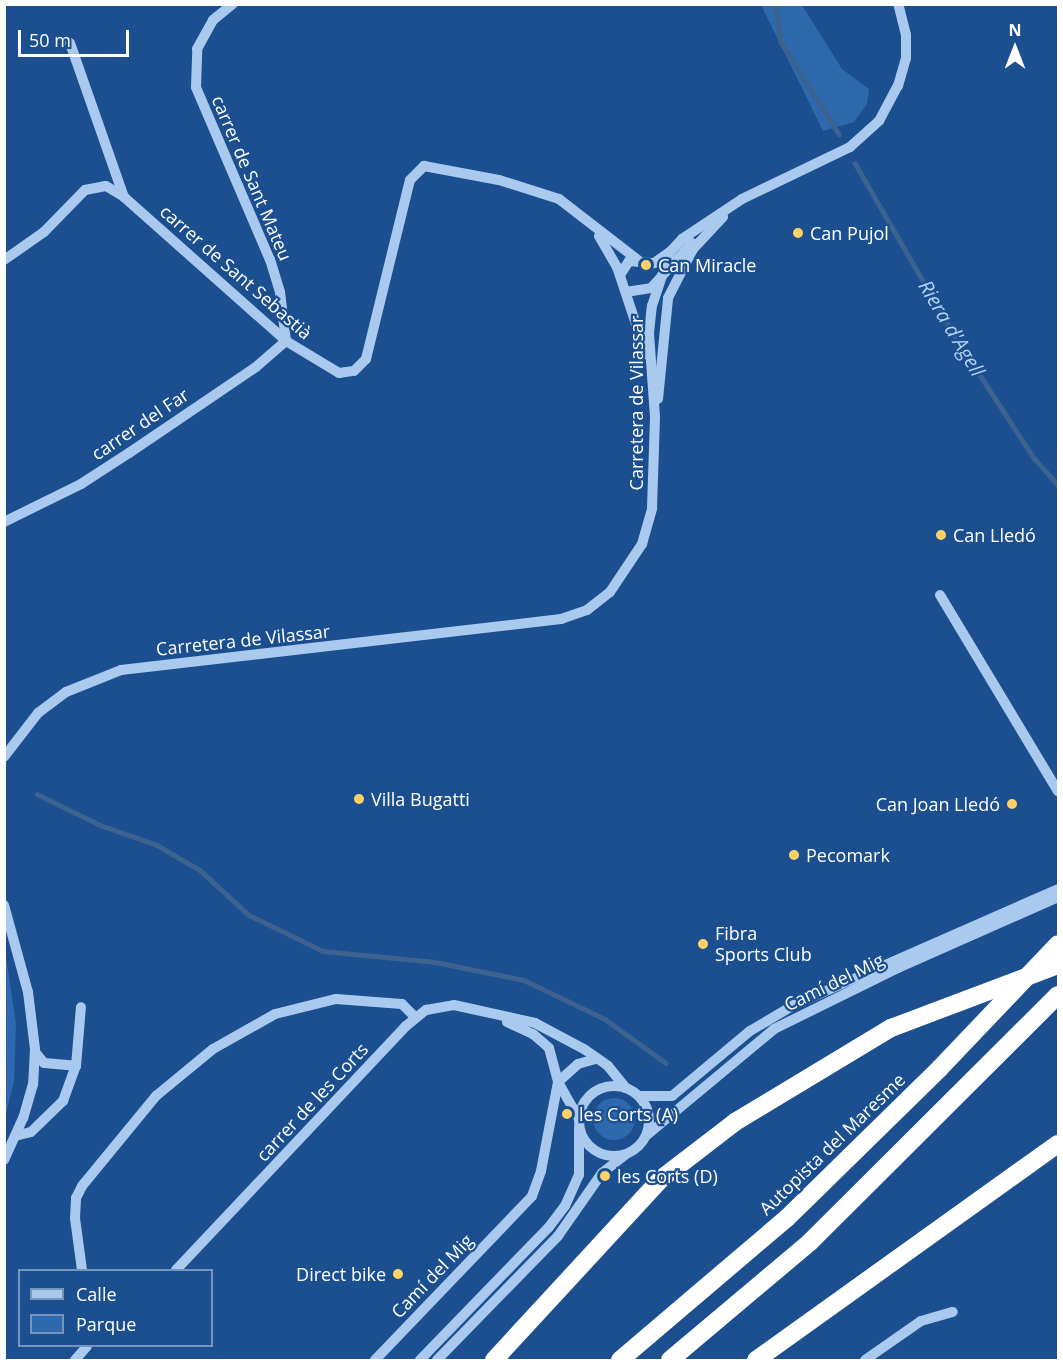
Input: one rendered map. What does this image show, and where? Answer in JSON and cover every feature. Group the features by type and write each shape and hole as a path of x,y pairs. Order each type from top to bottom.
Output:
{"highway":[{"name":"Autopista del Maresme","path":"621,1360 787,1218 940,1068 1059,944"},
{"path":"494,1360 661,1179 735,1122 821,1066 891,1028 1059,965"},
{"path":"669,1360 810,1242 1059,995"},
{"path":"756,1360 1059,1144"}],"street":[{"name":"carrer de Sant Mateu","path":"233,4 213,20 197,49 196,87 270,260 280,292 286,341"},
{"name":"Carretera de Vilassar","path":"4,757 38,713 66,692 121,670 561,619 587,609 610,592 642,544 652,508 656,417 650,366 652,306 670,252 682,239 742,200 850,147 879,121 898,86 906,58 906,35 898,4"},
{"path":"70,43 124,197"},
{"name":"carrer de Sant Sebastià","path":"4,261 44,232 85,190 106,186 124,197 286,341 339,374 354,371 366,358 410,180 416,169 424,166 499,180 559,199 596,231"},
{"path":"656,417 668,298 678,274 708,233 742,200"},
{"path":"596,231 638,260"},
{"path":"596,231 620,275 650,366"},
{"path":"626,292 651,288 695,239 708,233"},
{"path":"620,275 628,261 654,263 670,252"},
{"path":"654,263 660,280 657,327 662,368"},
{"name":"carrer del Far","path":"4,522 81,484 256,366 286,341"},
{"path":"940,595 1059,791"},
{"path":"4,749 17,738"},
{"name":"Camí del Mig","path":"640,1096 672,1096 750,1031 794,1005 893,958 1059,889"},
{"name":"Camí del Mig","path":"647,1134 774,1029 898,968 1059,897"},
{"path":"4,905 28,992 35,1052 33,1084 4,1160"},
{"path":"82,1269 75,1218 76,1198 82,1186 156,1096 213,1049 274,1014 336,999 402,1004 415,1017"},
{"name":"carrer de les Corts","path":"177,1269 415,1017 441,1005 493,1015"},
{"path":"15,1136 31,1132 63,1101 76,1065 81,1007"},
{"path":"493,1015 535,1023 564,1036 597,1059 626,1088"},
{"path":"493,1015 533,1034 549,1048 558,1082 579,1124 583,1140 596,1152 611,1157 625,1155"},
{"path":"35,1052 44,1063 76,1065"},
{"path":"558,1082 578,1064 597,1059"},
{"name":"Camí del Mig","path":"375,1360 532,1196 541,1171 558,1082"},
{"path":"420,1360 565,1206 579,1175 579,1124 583,1105 594,1091 616,1085 640,1096 649,1112 647,1134 639,1147 602,1173 558,1236 437,1360"},
{"path":"865,1360 921,1321 953,1312"},
{"path":"75,1360 86,1347"}],"green space":[{"path":"761,5 802,5 842,69 869,89 867,104 854,122 823,131"},
{"path":"5,949 16,1024 14,1082 5,1117"},
{"path":"614,1098 629,1104 635,1119 629,1134 614,1140 599,1134 593,1119 599,1104"}],"waterway":[{"name":"Riera d'Agell","path":"775,4 781,42 839,134"},
{"name":"Riera d'Agell","path":"855,163 956,338 1034,458 1058,485"},
{"path":"37,794 100,825 157,845 200,870 249,915 323,951 435,962 524,980 605,1019 666,1063"}],"place":[{"name":"Can Pujol","path":"798,233"},
{"name":"Can Miracle","path":"646,265"},
{"name":"Can Lledó","path":"941,535"},
{"name":"Villa Bugatti","path":"359,799"},
{"name":"Can Joan Lledó","path":"1012,804"},
{"name":"Pecomark","path":"794,855"},
{"name":"Fibra Sports Club","path":"703,944"},
{"name":"les Corts (A)","path":"567,1114"},
{"name":"les Corts (D)","path":"605,1176"},
{"name":"Direct bike","path":"398,1274"}]}
